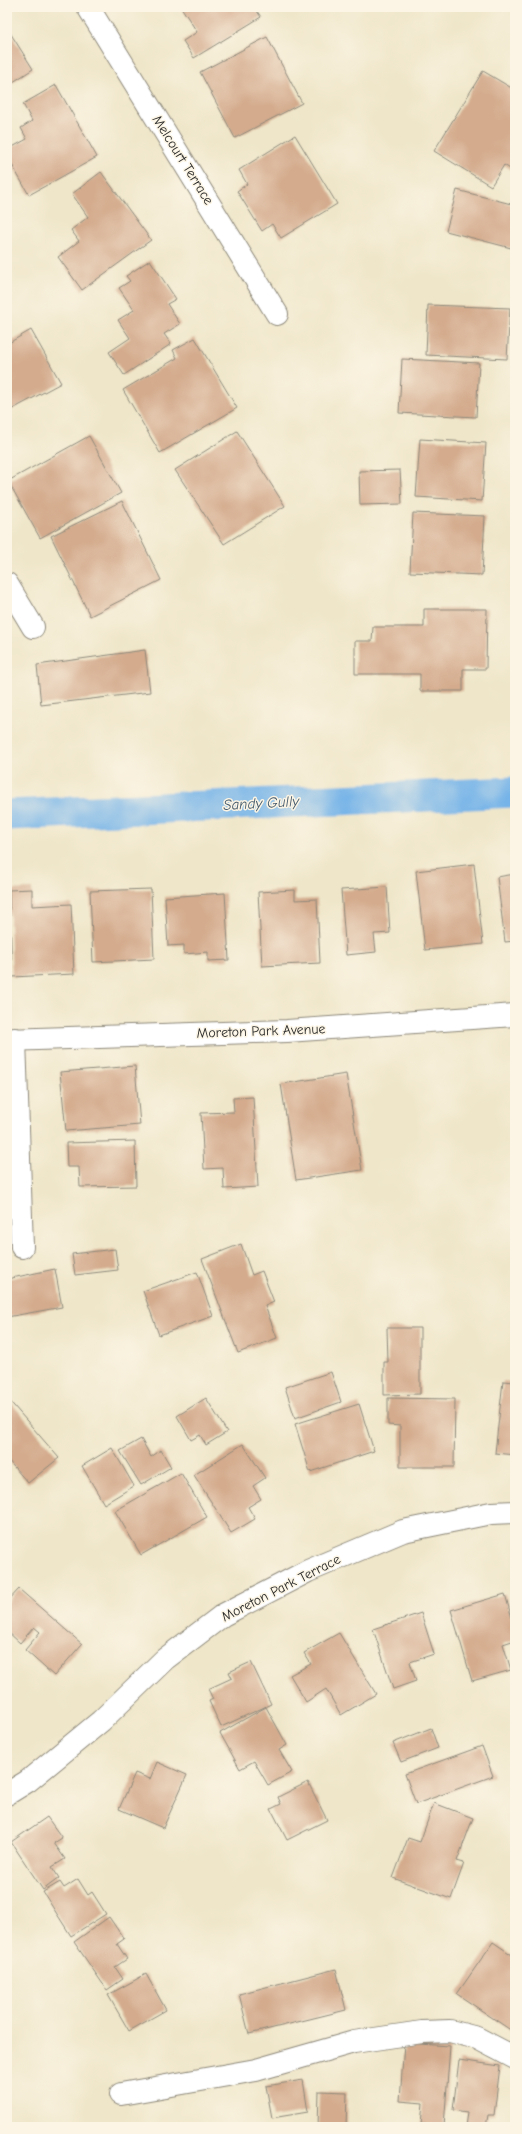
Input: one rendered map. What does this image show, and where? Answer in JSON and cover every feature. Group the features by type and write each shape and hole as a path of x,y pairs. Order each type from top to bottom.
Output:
{"street":[{"name":"Melcourt Terrace","path":"88,7 277,314"},
{"path":"7,584 33,627"},
{"name":"Moreton Park Avenue","path":"11,1039 287,1031 515,1015"},
{"path":"11,1039 22,1247"},
{"name":"Moreton Park Terrace","path":"7,1794 28,1781 101,1721 165,1659 223,1615 308,1571 403,1531 491,1513 515,1512"},
{"path":"121,2094 256,2070 354,2042 422,2032 450,2031 477,2038 515,2058"}],"building":[{"path":"181,7 254,7 261,17 194,58 183,41 197,32"},
{"path":"7,28 33,69 7,86"},
{"path":"267,37 302,103 235,138 200,72"},
{"path":"483,71 515,90 515,172 504,165 491,186 434,151"},
{"path":"56,85 97,157 29,195 7,156 7,150 27,139 21,128 32,121 23,104"},
{"path":"295,135 337,204 281,238 272,224 262,231 237,191 247,184 239,170"},
{"path":"101,172 151,240 82,290 58,257 79,241 71,230 88,217 72,194"},
{"path":"457,190 515,205 515,235 511,248 446,231"},
{"path":"150,260 176,299 167,304 180,324 164,334 171,344 124,375 109,352 130,338 118,320 134,310 119,288 130,281 126,276"},
{"path":"428,305 510,308 507,359 426,355"},
{"path":"31,330 61,383 7,412 7,344"},
{"path":"195,338 237,408 160,453 123,390 177,358 173,350"},
{"path":"402,359 479,363 476,417 399,413"},
{"path":"237,431 285,506 224,544 175,470"},
{"path":"89,436 121,493 40,538 8,481"},
{"path":"420,439 486,443 482,501 416,497"},
{"path":"400,470 402,504 360,505 359,471"},
{"path":"122,501 161,580 90,616 51,536"},
{"path":"413,513 485,516 482,575 410,572"},
{"path":"424,609 487,609 486,669 463,669 463,691 420,691 420,674 355,674 355,641 372,641 373,627 424,627"},
{"path":"145,650 150,692 41,705 37,665"},
{"path":"474,864 483,944 425,950 416,871"},
{"path":"515,874 515,941 505,942 497,877"},
{"path":"387,887 390,933 374,934 376,952 346,955 341,890"},
{"path":"32,889 32,906 71,904 74,974 12,977 9,890"},
{"path":"151,889 154,959 93,962 90,891"},
{"path":"295,890 295,900 317,899 320,963 262,966 258,892"},
{"path":"225,893 229,960 208,961 208,952 184,954 184,945 168,946 165,897"},
{"path":"135,1066 140,1125 66,1131 60,1072"},
{"path":"346,1074 362,1170 296,1180 281,1084"},
{"path":"253,1097 258,1187 224,1189 223,1168 204,1169 201,1113 234,1112 233,1098"},
{"path":"135,1141 136,1186 80,1187 79,1167 67,1167 66,1143"},
{"path":"241,1244 252,1275 262,1271 274,1302 265,1306 277,1338 238,1353 202,1259"},
{"path":"115,1249 118,1270 75,1275 72,1254"},
{"path":"55,1269 62,1307 7,1317 7,1279"},
{"path":"197,1272 213,1316 159,1335 143,1291"},
{"path":"387,1328 420,1328 420,1394 384,1395 384,1362 388,1362"},
{"path":"331,1372 341,1402 295,1418 285,1387"},
{"path":"503,1381 515,1382 515,1455 495,1453"},
{"path":"7,1398 59,1458 28,1483 7,1459"},
{"path":"206,1398 227,1432 206,1445 200,1435 191,1440 177,1416"},
{"path":"388,1398 455,1399 454,1467 400,1467 400,1426 388,1425"},
{"path":"359,1404 374,1451 310,1472 295,1424"},
{"path":"141,1439 151,1457 161,1450 171,1467 141,1485 120,1451"},
{"path":"243,1444 265,1478 253,1486 261,1499 248,1507 255,1519 231,1533 194,1475"},
{"path":"112,1448 134,1486 104,1504 82,1466"},
{"path":"181,1473 207,1517 141,1555 115,1511"},
{"path":"19,1589 82,1644 54,1676 25,1650 40,1632 34,1627 20,1643 7,1631 7,1602"},
{"path":"505,1594 515,1629 515,1640 503,1644 511,1670 472,1681 451,1610"},
{"path":"421,1613 434,1654 410,1662 416,1681 393,1689 373,1629"},
{"path":"339,1633 376,1694 341,1715 326,1689 306,1702 290,1675 311,1664 304,1653"},
{"path":"251,1662 271,1704 221,1727 209,1701 213,1699 208,1689 232,1678 229,1672"},
{"path":"266,1707 287,1745 279,1750 292,1772 268,1785 254,1761 240,1769 220,1733"},
{"path":"431,1728 438,1748 401,1762 393,1743"},
{"path":"482,1746 493,1776 416,1804 405,1774"},
{"path":"157,1762 187,1775 163,1828 119,1809 135,1773 150,1779"},
{"path":"308,1782 327,1820 287,1840 271,1809 281,1804 278,1797"},
{"path":"434,1803 473,1818 457,1861 464,1863 451,1899 393,1878 408,1838 420,1842"},
{"path":"47,1817 62,1838 54,1843 65,1859 52,1867 59,1878 43,1890 11,1842"},
{"path":"78,1879 88,1895 92,1892 106,1914 71,1936 43,1892 60,1882 64,1888"},
{"path":"109,1917 124,1939 117,1944 127,1959 115,1967 123,1979 107,1990 74,1942"},
{"path":"493,1942 515,1957 515,2033 457,1994"},
{"path":"336,1969 346,2010 249,2034 239,1994"},
{"path":"146,1974 166,2010 129,2031 108,1995"},
{"path":"404,2043 450,2046 444,2126 421,2124 423,2103 400,2101"},
{"path":"459,2060 500,2066 494,2115 488,2115 486,2127 465,2127 467,2112 453,2110"},
{"path":"303,2080 308,2112 272,2118 266,2086"},
{"path":"319,2091 347,2092 346,2127 318,2127"}],"waterway":[{"name":"Sandy Gully","path":"7,815 515,792"}]}
